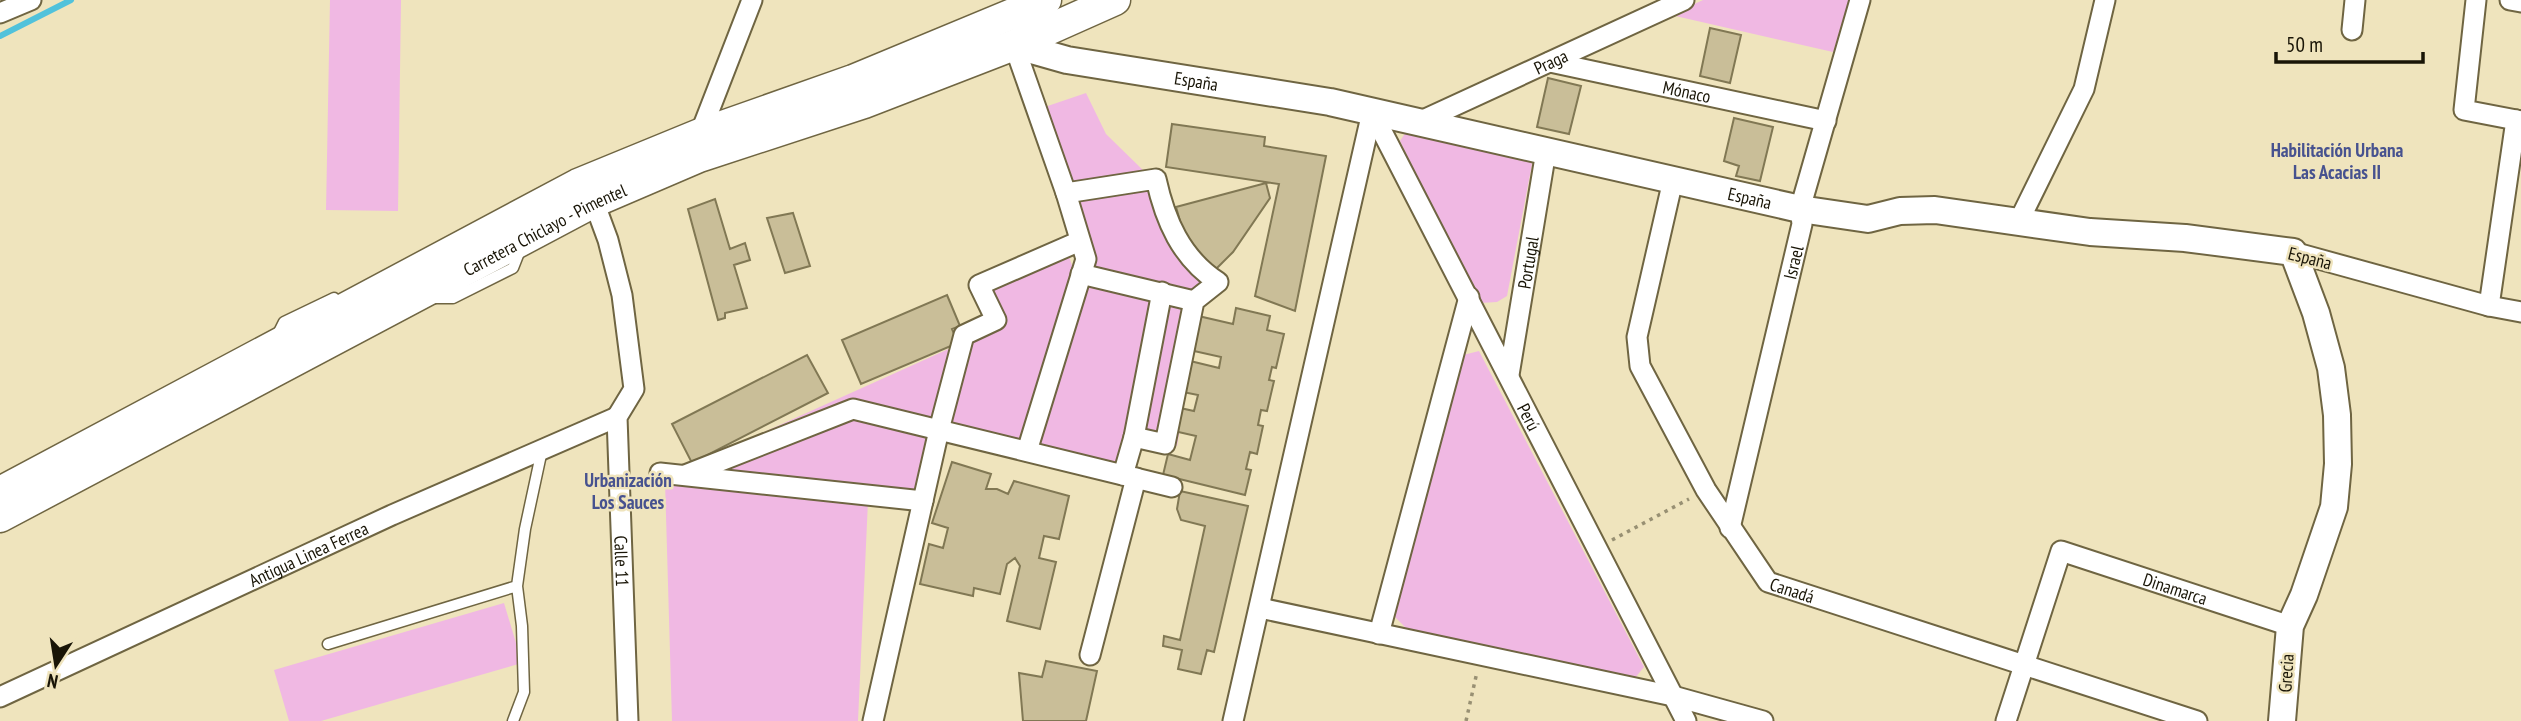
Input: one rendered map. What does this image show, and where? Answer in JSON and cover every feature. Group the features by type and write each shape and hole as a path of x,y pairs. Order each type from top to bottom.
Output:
{"main road":[{"name":"Carretera Chiclayo - Pimentel","path":"0,492 272,347 356,294 578,184 700,134 853,80 1046,0"},
{"name":"Carretera Chiclayo - Pimentel","path":"0,517 594,202 699,157 864,103 1014,45 1115,0"},
{"path":"0,476 80,450"}],"street":[{"path":"0,13 31,0"},
{"path":"700,134 752,0"},
{"name":"Praga","path":"1419,122 1684,0"},
{"name":"Israel","path":"1730,528 1802,224 1800,209 1860,0"},
{"path":"2019,221 2084,89 2105,0"},
{"path":"2352,30 2355,0"},
{"path":"2476,0 2464,110 2518,120 2489,306"},
{"path":"2510,0 2521,2"},
{"path":"1014,45 1066,192 1086,259 1027,451"},
{"name":"España","path":"1014,45 1067,60 1331,102 1800,209 1868,219 1900,211 1935,210 2090,232 2185,239 2293,252 2489,306 2521,312"},
{"name":"Mónaco","path":"1550,62 1826,121"},
{"path":"1233,721 1371,112"},
{"name":"Perú","path":"1371,112 1686,721"},
{"name":"Portugal","path":"1509,375 1546,151"},
{"path":"1066,192 1156,178 1162,206 1178,241 1190,258 1218,282 1194,301 1165,443 1134,437"},
{"name":"Canadá","path":"1672,180 1637,337 1640,366 1706,490 1768,582 2197,721"},
{"path":"594,202 608,240 622,295 634,389 617,417"},
{"path":"873,721 939,429 964,335 996,320 979,285 1080,241"},
{"name":"Grecia","path":"2282,721 2290,626 2304,595 2334,508 2338,464 2337,415 2331,368 2316,313 2293,252"},
{"path":"1082,274 1194,301"},
{"path":"1090,656 1129,476 1162,292"},
{"path":"1379,634 1469,297"},
{"path":"1149,356 1181,361"},
{"path":"685,475 853,409 1172,487"},
{"name":"Antigua Linea Ferrea","path":"0,696 392,515 617,417"},
{"name":"Calle 11","path":"617,417 628,721"},
{"path":"660,473 923,500"},
{"name":"Dinamarca","path":"2022,665 2061,551 2290,626"},
{"path":"1260,608 1673,696 1763,721"},
{"path":"2006,721 2022,665"}],"lane":[{"path":"513,721 524,692 522,625 517,586 525,529 542,450"},
{"path":"328,644 517,586"}],"path":[{"path":"1597,548 1706,490"},
{"path":"1466,721 1481,654"}],"shaded area":[{"path":"330,0 401,0 398,211 326,210"},
{"path":"1703,0 1850,0 1833,52 1671,15"},
{"path":"1086,93 1106,134 1149,176 1209,284 1205,297 1080,271 1030,112"},
{"path":"1406,132 1526,156 1532,164 1507,296 1497,302 1480,303 1400,141"},
{"path":"1067,251 1076,277 1202,306 1177,446 1125,435 1117,467 936,421 918,495 711,473 700,461 1004,324 988,288"},
{"path":"1479,351 1644,667 1635,678 1406,628 1395,617 1459,356"},
{"path":"665,481 868,501 858,721 672,721"},
{"path":"504,603 522,663 321,721 289,721 274,670"}],"building":[{"path":"1710,28 1741,35 1730,83 1700,76"},
{"path":"1548,78 1581,86 1569,134 1537,127"},
{"path":"1734,118 1773,127 1760,181 1736,176 1739,166 1724,161"},
{"path":"1172,124 1265,137 1264,146 1326,156 1295,311 1255,296 1279,184 1166,167"},
{"path":"1266,183 1270,198 1233,252 1213,272 1186,242 1176,207"},
{"path":"715,199 730,249 745,243 750,260 734,265 747,308 725,313 725,318 718,320 688,209"},
{"path":"793,213 810,266 785,273 767,218"},
{"path":"947,295 960,326 952,329 958,343 861,384 842,340"},
{"path":"1236,308 1270,316 1267,330 1284,334 1276,368 1272,367 1269,380 1274,381 1267,411 1261,410 1258,425 1263,426 1257,454 1250,452 1246,469 1251,470 1245,495 1163,475 1168,454 1190,460 1196,436 1174,431 1180,408 1194,411 1198,395 1178,391 1186,360 1219,368 1221,357 1185,349 1194,315 1233,324"},
{"path":"807,355 828,393 692,463 672,424"},
{"path":"952,462 991,474 986,489 997,489 1008,494 1014,481 1069,496 1059,539 1044,536 1039,558 1056,562 1040,629 1007,621 1020,566 1015,558 1007,564 1000,594 974,588 973,596 920,584 929,544 943,548 948,528 932,523"},
{"path":"1180,491 1248,506 1214,652 1207,650 1201,674 1178,669 1182,650 1163,646 1164,636 1180,640 1205,526 1181,520 1177,509"},
{"path":"1046,661 1097,671 1086,721 1023,721 1019,673 1042,677"}],"waterway":[{"path":"0,36 71,0"}],"district":[{"name":"Habilitación Urbana Las Acacias II","path":"2337,161"},
{"name":"Urbanización Los Sauces","path":"628,491"}]}
